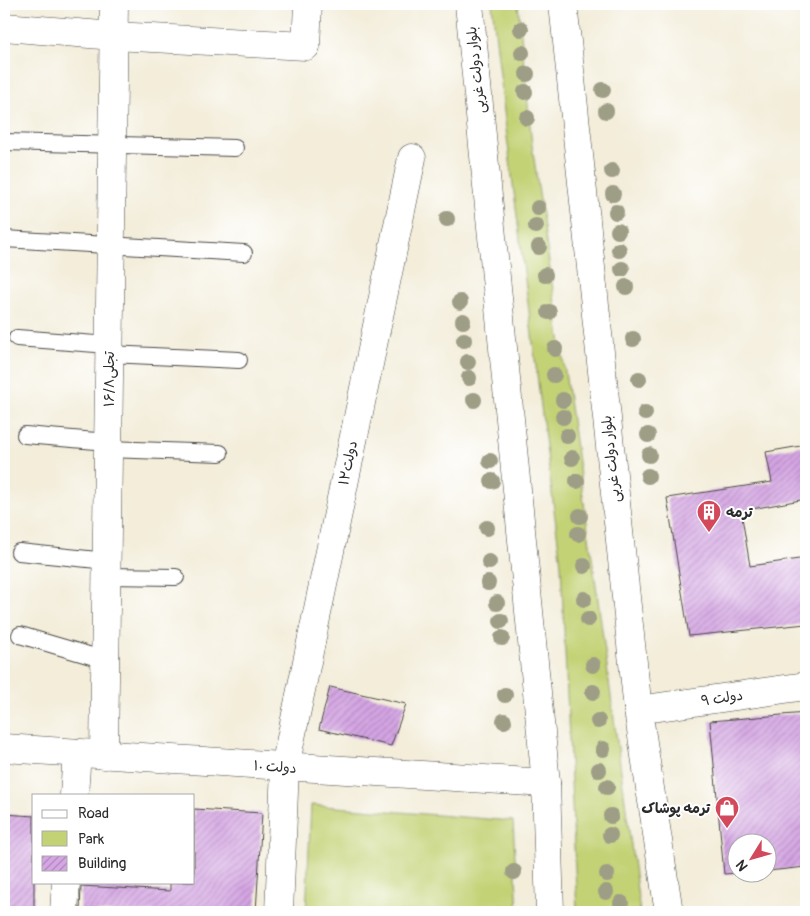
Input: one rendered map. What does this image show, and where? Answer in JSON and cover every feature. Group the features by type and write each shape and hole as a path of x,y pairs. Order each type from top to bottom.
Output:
{"street":[{"name":"تجلی۱۶/۸","path":"104,755 114,4"},
{"path":"4,27 114,36 306,46 308,4"},
{"name":"بلوار دولت غربی","path":"469,4 546,783 550,912"},
{"name":"بلوار دولت غربی","path":"564,4 638,710 669,912"},
{"name":"۱۲دولت","path":"280,912 285,767 412,158"},
{"name":"۹ دولت","path":"638,710 806,686"},
{"name":"۱۰ دولت","path":"4,748 546,783"},
{"path":"74,794 77,753"},
{"path":"64,912 66,884"}],"lane":[{"path":"4,142 235,148"},
{"path":"4,239 244,253"},
{"path":"16,338 109,350 239,360"},
{"path":"25,435 108,446 220,453"},
{"path":"19,552 107,568 176,577"},
{"path":"20,635 105,660"}],"green space":[{"path":"492,4 518,4 532,145 596,585 640,912 577,912 561,565"},
{"path":"311,805 513,821 518,912 306,912"}],"building":[{"path":"806,445 806,499 741,511 750,566 806,558 806,624 689,636 667,498 772,482 766,452"},
{"path":"330,687 406,704 391,746 319,729"},
{"path":"806,713 806,867 778,870 778,834 728,834 728,874 724,874 710,721"},
{"path":"195,809 262,813 256,912 80,912 81,886 170,891 170,884 195,884"},
{"path":"4,814 32,816 34,912 4,912"}],"place":[{"name":"ترمه","path":"709,533"},
{"name":"ترمه پوشاک","path":"727,829"}]}
